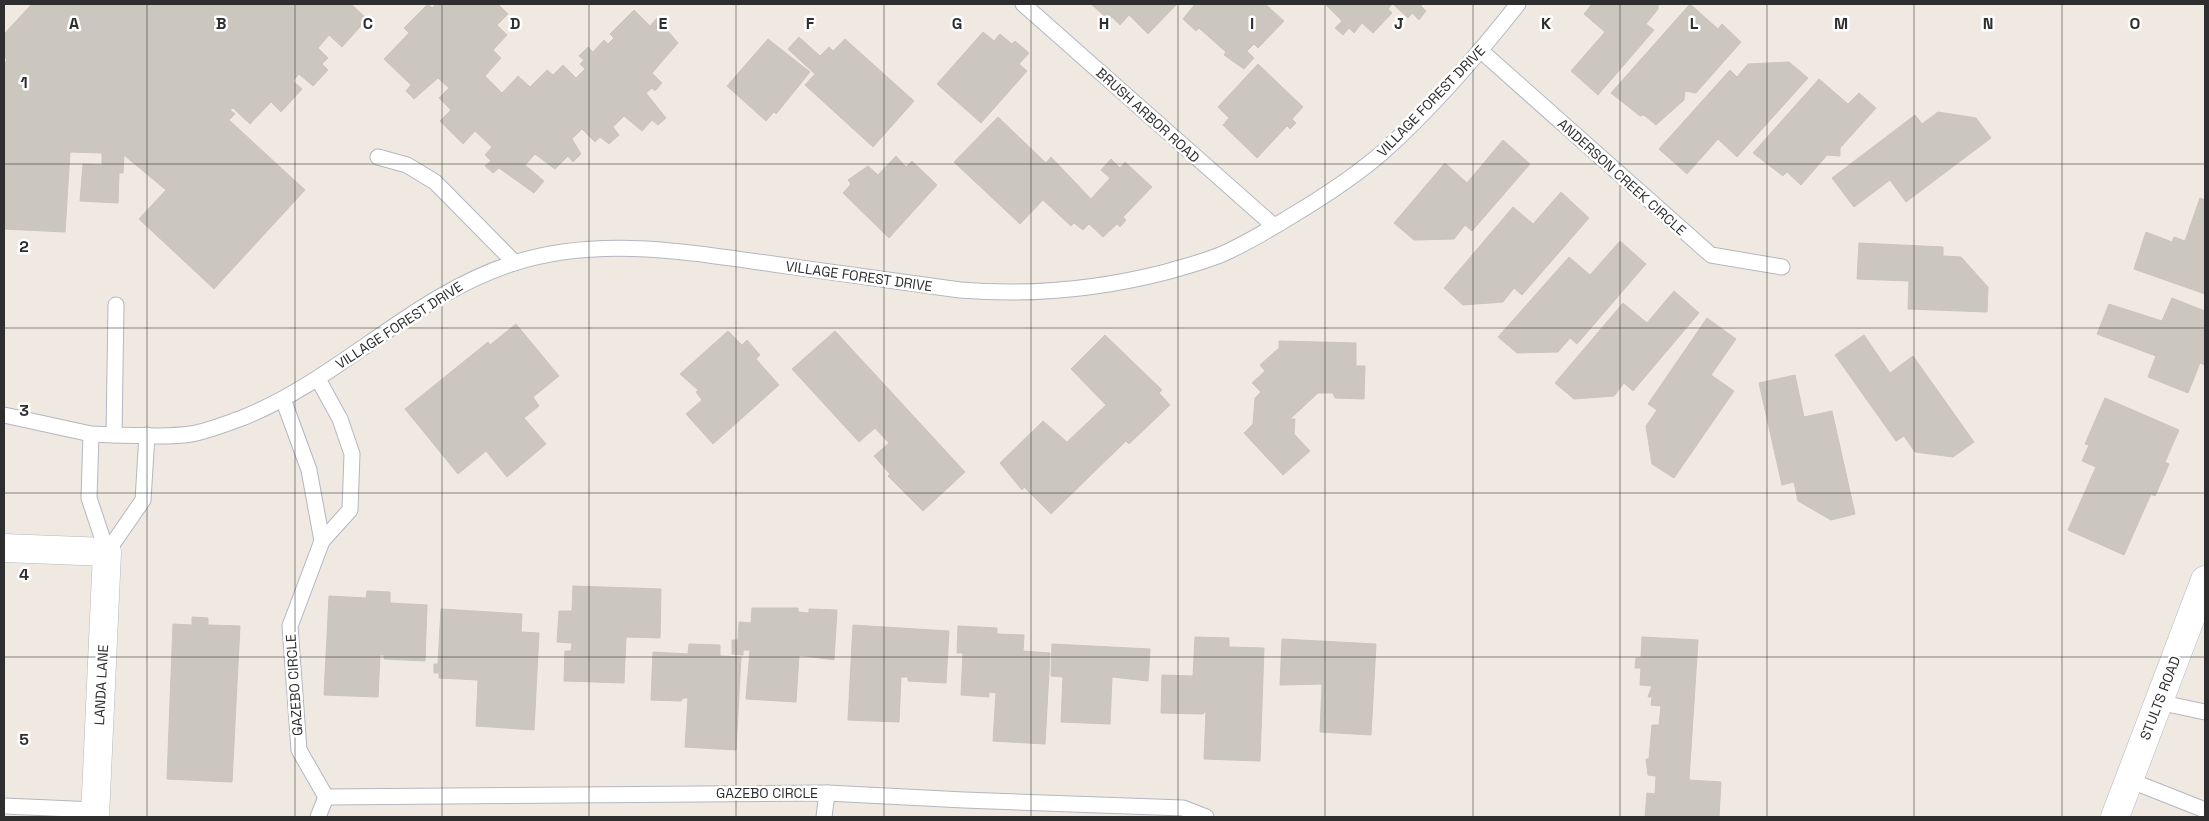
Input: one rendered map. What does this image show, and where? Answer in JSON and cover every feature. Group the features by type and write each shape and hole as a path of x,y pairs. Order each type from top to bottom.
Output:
{"street":[{"path":"4,548 107,552"},
{"name":"LANDA LANE","path":"96,814 107,552"},
{"name":"STULTS ROAD","path":"2115,817 2205,580"}],"lane":[{"name":"BRUSH ARBOR ROAD","path":"1023,4 1274,226"},
{"name":"VILLAGE FOREST DRIVE","path":"4,415 91,434 185,434 216,428 283,399 318,379 440,296 469,279 515,263 571,250 602,248 643,249 692,253 960,290 1003,294 1046,293 1143,278 1188,266 1226,252 1324,197 1383,152 1480,50 1518,4"},
{"name":"ANDERSON CREEK CIRCLE","path":"1480,50 1711,256 1782,266"},
{"path":"378,157 407,165 436,182 515,263"},
{"path":"114,435 116,305"},
{"name":"GAZEBO CIRCLE","path":"318,379 340,419 352,454 350,510 322,541 290,626 299,750 326,797 827,792 964,800 1183,808 1206,817"},
{"path":"283,399 309,470 322,541"},
{"path":"91,434 89,498 107,552"},
{"path":"107,552 144,500 147,435"},
{"path":"2158,702 2205,712"},
{"path":"2129,780 2205,810"},
{"path":"824,817 827,792"},
{"path":"318,817 326,797"},
{"path":"4,806 96,814"}],"building":[{"path":"32,4 351,4 367,19 342,47 329,35 318,48 328,58 322,64 328,70 313,86 299,74 293,81 302,89 281,112 271,102 250,124 233,108 230,110 235,114 229,120 305,190 214,289 139,219 166,190 124,155 123,173 119,173 118,203 80,201 83,164 102,165 102,153 70,152 65,232 4,229 4,64 7,60 4,57 4,34"},
{"path":"428,4 432,8 436,4 498,4 508,14 497,25 507,35 493,50 501,58 485,76 502,93 518,76 530,87 547,70 553,75 563,65 576,78 585,69 580,64 584,60 579,56 588,47 593,52 604,40 608,44 614,38 610,34 634,10 650,26 657,18 678,43 652,73 662,83 655,91 652,88 646,93 666,118 658,125 652,120 642,131 624,116 613,127 619,135 609,144 600,137 595,142 582,129 572,139 581,154 573,162 568,156 555,169 535,154 525,165 544,181 534,193 499,168 493,173 485,166 491,161 485,155 492,147 475,131 463,144 440,121 451,110 439,98 449,88 438,78 414,99 406,91 411,85 384,59 409,33 404,28"},
{"path":"1091,4 1177,4 1148,34 1129,15 1120,25 1112,17 1109,20"},
{"path":"1195,4 1265,4 1284,21 1258,48 1254,44 1247,51 1254,58 1244,69 1224,55 1226,52 1199,28 1196,31 1183,19"},
{"path":"1325,4 1392,4 1388,9 1392,13 1373,33 1362,23 1354,33 1349,28 1343,35 1335,28 1342,21"},
{"path":"1393,4 1423,4 1421,6 1426,11 1419,20 1412,13 1408,18"},
{"path":"1592,4 1658,4 1658,9 1646,24 1654,30 1598,95 1571,71 1605,32 1584,14"},
{"path":"1690,4 1718,29 1722,24 1741,42 1696,93 1685,91 1684,100 1656,125 1644,115 1640,116 1611,93"},
{"path":"983,32 994,41 1000,34 1012,44 1015,41 1029,53 1019,64 1027,71 981,123 937,84"},
{"path":"799,37 820,56 829,47 833,51 845,39 914,101 873,147 805,85 815,74 788,49"},
{"path":"768,39 810,72 776,114 774,112 766,121 727,86"},
{"path":"1789,62 1808,78 1737,157 1718,139 1687,174 1659,149 1730,70 1737,77 1748,64"},
{"path":"1258,64 1303,107 1292,119 1296,123 1290,129 1287,126 1257,158 1223,125 1229,118 1218,107"},
{"path":"1819,79 1848,104 1859,93 1876,108 1840,148 1840,156 1827,155 1801,185 1787,172 1783,176 1753,153"},
{"path":"1938,112 1976,118 1991,138 1906,202 1890,180 1854,207 1832,178 1915,115 1922,124"},
{"path":"998,117 1046,163 1051,157 1091,199 1110,178 1101,170 1111,159 1120,168 1125,162 1152,187 1123,217 1126,220 1120,227 1117,224 1103,237 1089,224 1083,230 1074,223 1071,226 1043,200 1020,224 954,162"},
{"path":"1503,140 1530,164 1472,231 1465,225 1454,239 1414,240 1394,223 1445,163 1467,183"},
{"path":"896,156 906,167 912,161 937,185 889,238 843,193 851,184 848,180 868,166 878,175"},
{"path":"1561,192 1589,218 1522,295 1514,288 1503,302 1463,305 1444,288 1513,207 1533,224"},
{"path":"2200,198 2205,200 2205,294 2134,269 2146,232 2172,242 2174,237 2185,241"},
{"path":"1620,241 1646,264 1577,344 1570,338 1558,352 1517,353 1498,337 1569,257 1590,275"},
{"path":"1859,243 1943,247 1943,256 1961,257 1988,287 1987,312 1908,309 1909,281 1857,279"},
{"path":"1674,291 1699,313 1633,391 1624,383 1614,396 1574,399 1555,383 1623,303 1647,323"},
{"path":"2172,298 2205,311 2205,365 2200,363 2188,393 2148,377 2156,356 2097,334 2109,304 2162,321"},
{"path":"1707,318 1736,339 1711,375 1734,391 1674,478 1652,464 1646,426 1657,410 1648,404"},
{"path":"516,324 559,376 533,397 539,406 524,418 546,444 507,477 486,451 458,474 405,409 488,342 490,345"},
{"path":"728,331 742,345 747,340 760,355 756,359 779,385 713,444 686,414 702,400 696,392 698,390 680,374"},
{"path":"835,331 965,472 923,511 888,476 890,474 874,456 889,443 875,428 859,442 792,369"},
{"path":"1105,335 1162,390 1159,393 1170,405 1129,444 1126,441 1051,514 1024,487 1022,490 1000,463 1043,421 1067,442 1106,405 1071,369"},
{"path":"1864,335 1890,373 1913,356 1974,442 1953,457 1915,452 1904,436 1896,441 1835,355"},
{"path":"1279,341 1356,343 1356,366 1365,366 1364,399 1335,398 1333,393 1318,393 1290,419 1295,419 1294,434 1310,451 1283,475 1244,433 1253,424 1255,398 1261,392 1252,383 1265,371 1260,365 1279,348"},
{"path":"1795,375 1804,417 1832,411 1855,514 1831,520 1798,501 1794,482 1782,485 1759,383"},
{"path":"2105,398 2179,430 2165,462 2169,464 2155,496 2151,494 2124,555 2068,530 2096,467 2082,461 2089,445 2085,444"},
{"path":"573,586 661,589 660,638 626,637 624,683 564,681 565,651 571,651 572,643 557,642 559,611 572,611"},
{"path":"367,591 390,592 390,603 427,605 425,661 384,659 384,655 380,655 378,697 324,695 329,596 366,598"},
{"path":"752,608 798,608 798,612 809,613 809,609 837,610 834,660 799,655 796,702 746,699 750,650 743,650 743,655 732,654 732,640 738,640 739,622 751,623"},
{"path":"441,609 522,614 521,632 539,633 534,730 476,726 478,680 439,678 439,673 434,673 434,664 438,664"},
{"path":"192,617 208,618 208,625 240,626 232,782 167,779 173,624 192,625"},
{"path":"853,625 949,631 946,683 908,681 908,677 901,677 899,722 848,720"},
{"path":"958,626 997,628 997,634 1024,635 1023,651 1050,653 1045,744 993,741 996,693 989,692 989,697 961,695 963,653 957,653"},
{"path":"1195,637 1229,638 1229,647 1264,648 1260,761 1204,759 1206,711 1203,714 1161,713 1162,675 1193,676"},
{"path":"1642,637 1698,640 1689,780 1721,782 1719,817 1645,817 1647,793 1655,794 1656,776 1648,775 1646,759 1649,759 1652,725 1659,725 1661,706 1651,705 1652,697 1648,697 1652,686 1640,685 1641,668 1635,668 1636,658 1641,658"},
{"path":"1282,639 1376,644 1371,735 1320,732 1322,684 1280,685"},
{"path":"689,644 720,645 720,656 741,657 736,750 685,747 688,698 683,698 681,701 651,700 653,652 688,654"},
{"path":"1052,644 1150,649 1148,681 1112,677 1110,724 1061,722 1063,677 1051,676"}]}
